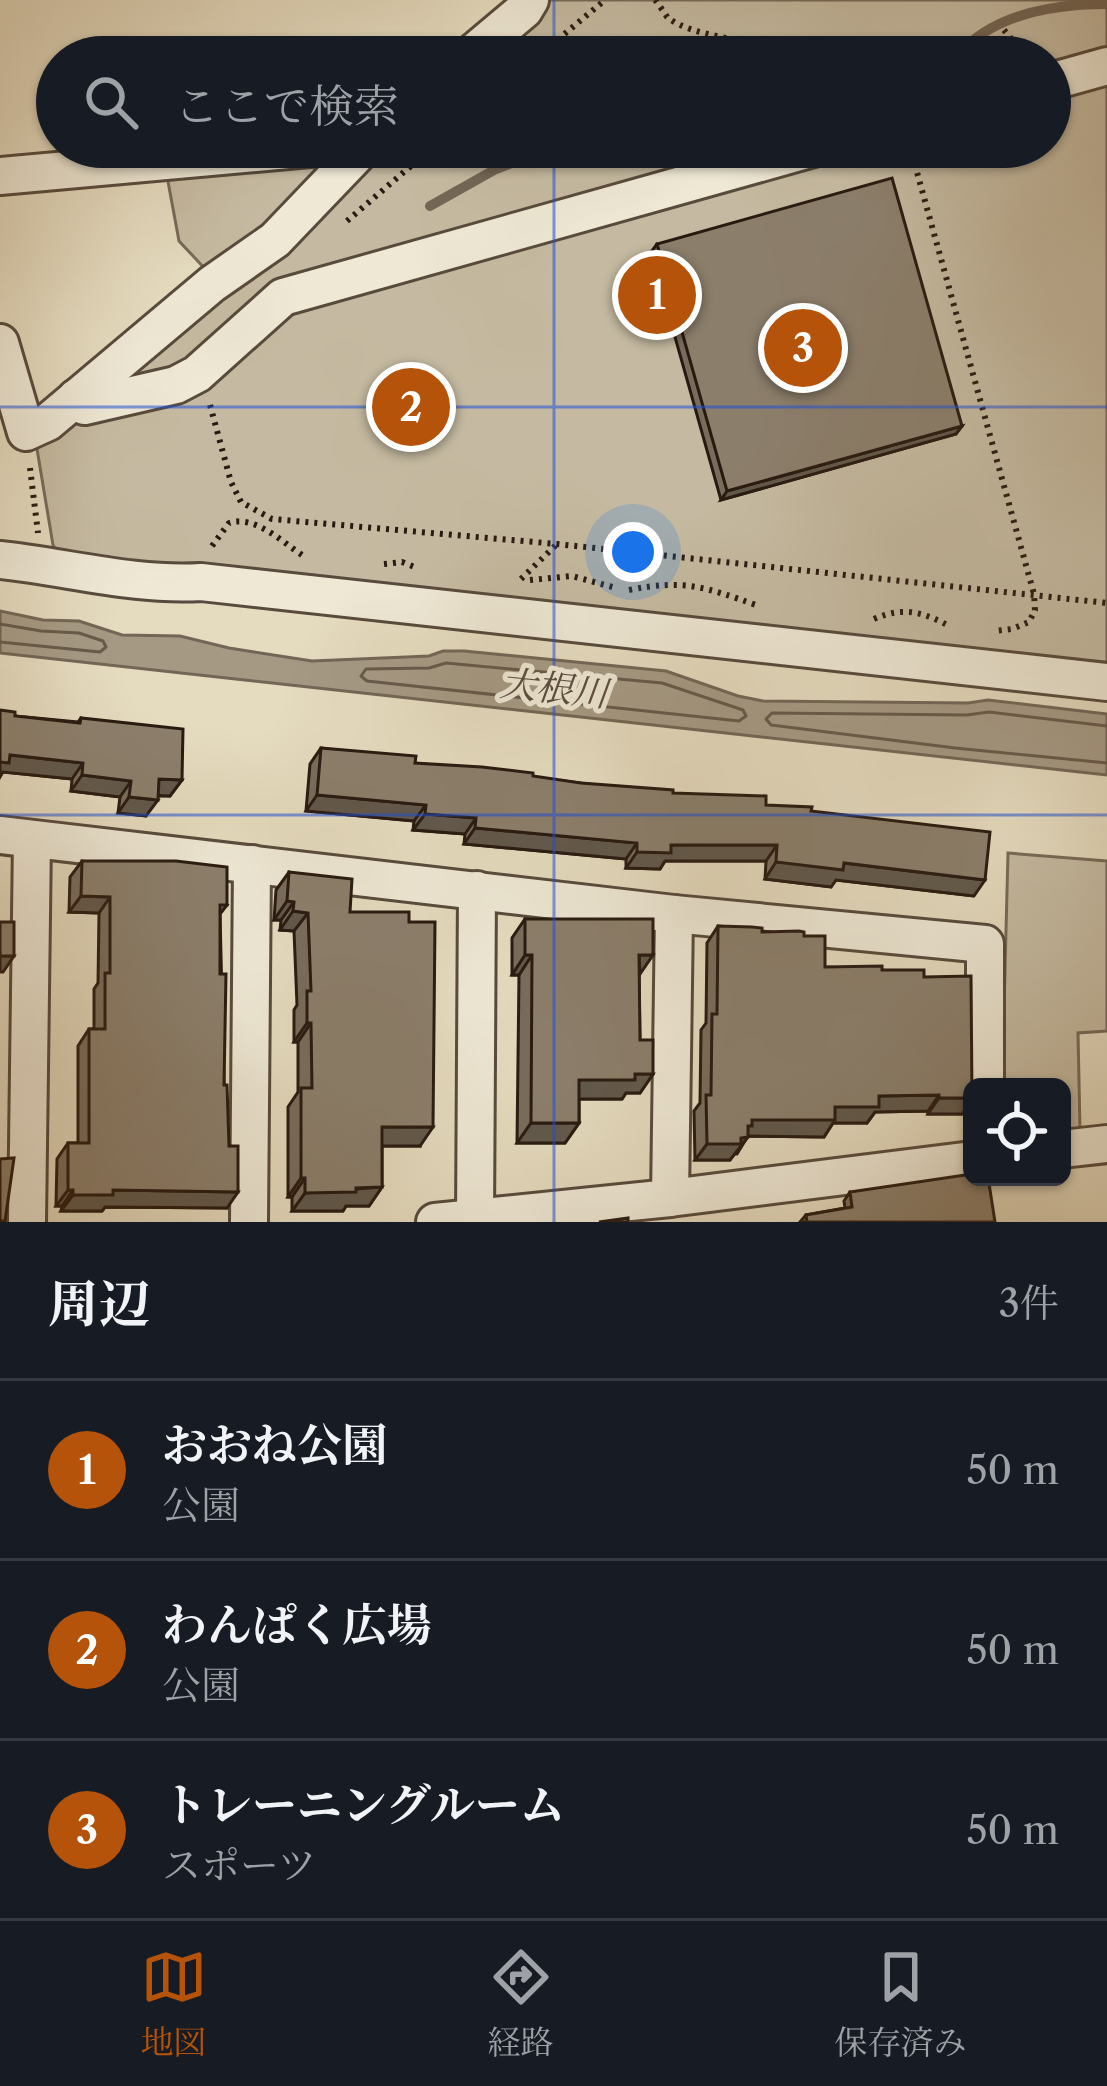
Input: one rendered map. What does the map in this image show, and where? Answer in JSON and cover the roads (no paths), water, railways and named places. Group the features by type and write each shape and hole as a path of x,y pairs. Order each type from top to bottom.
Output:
{"street":[{"path":"493,36 530,0"},
{"path":"1071,76 1107,66"},
{"path":"0,176 89,168"},
{"path":"0,343 26,432 47,422 212,284 274,240 344,168"},
{"path":"76,398 85,406 176,385 196,374 283,297 743,168"},
{"path":"0,560 1107,682"},
{"path":"27,1222 16,837 674,914 986,944 985,1078"},
{"path":"249,1222 252,864"},
{"path":"475,1219 477,890"},
{"path":"670,1198 674,914"},
{"path":"1071,1148 1107,1144"},
{"path":"435,1222 963,1161"}],"water":[{"name":"大根川","path":"0,611 79,621 122,635 180,636 312,661 464,651 666,671 763,701 988,700 1107,714 1107,775 0,653"}],"waterway":[{"path":"980,36 1025,14 1107,4"},
{"path":"430,206 499,168"}],"place":[{"name":"おおね公園","path":"657,295"},
{"name":"トレーニングルーム","path":"803,348"},
{"name":"わんぱく広場","path":"411,407"}]}
